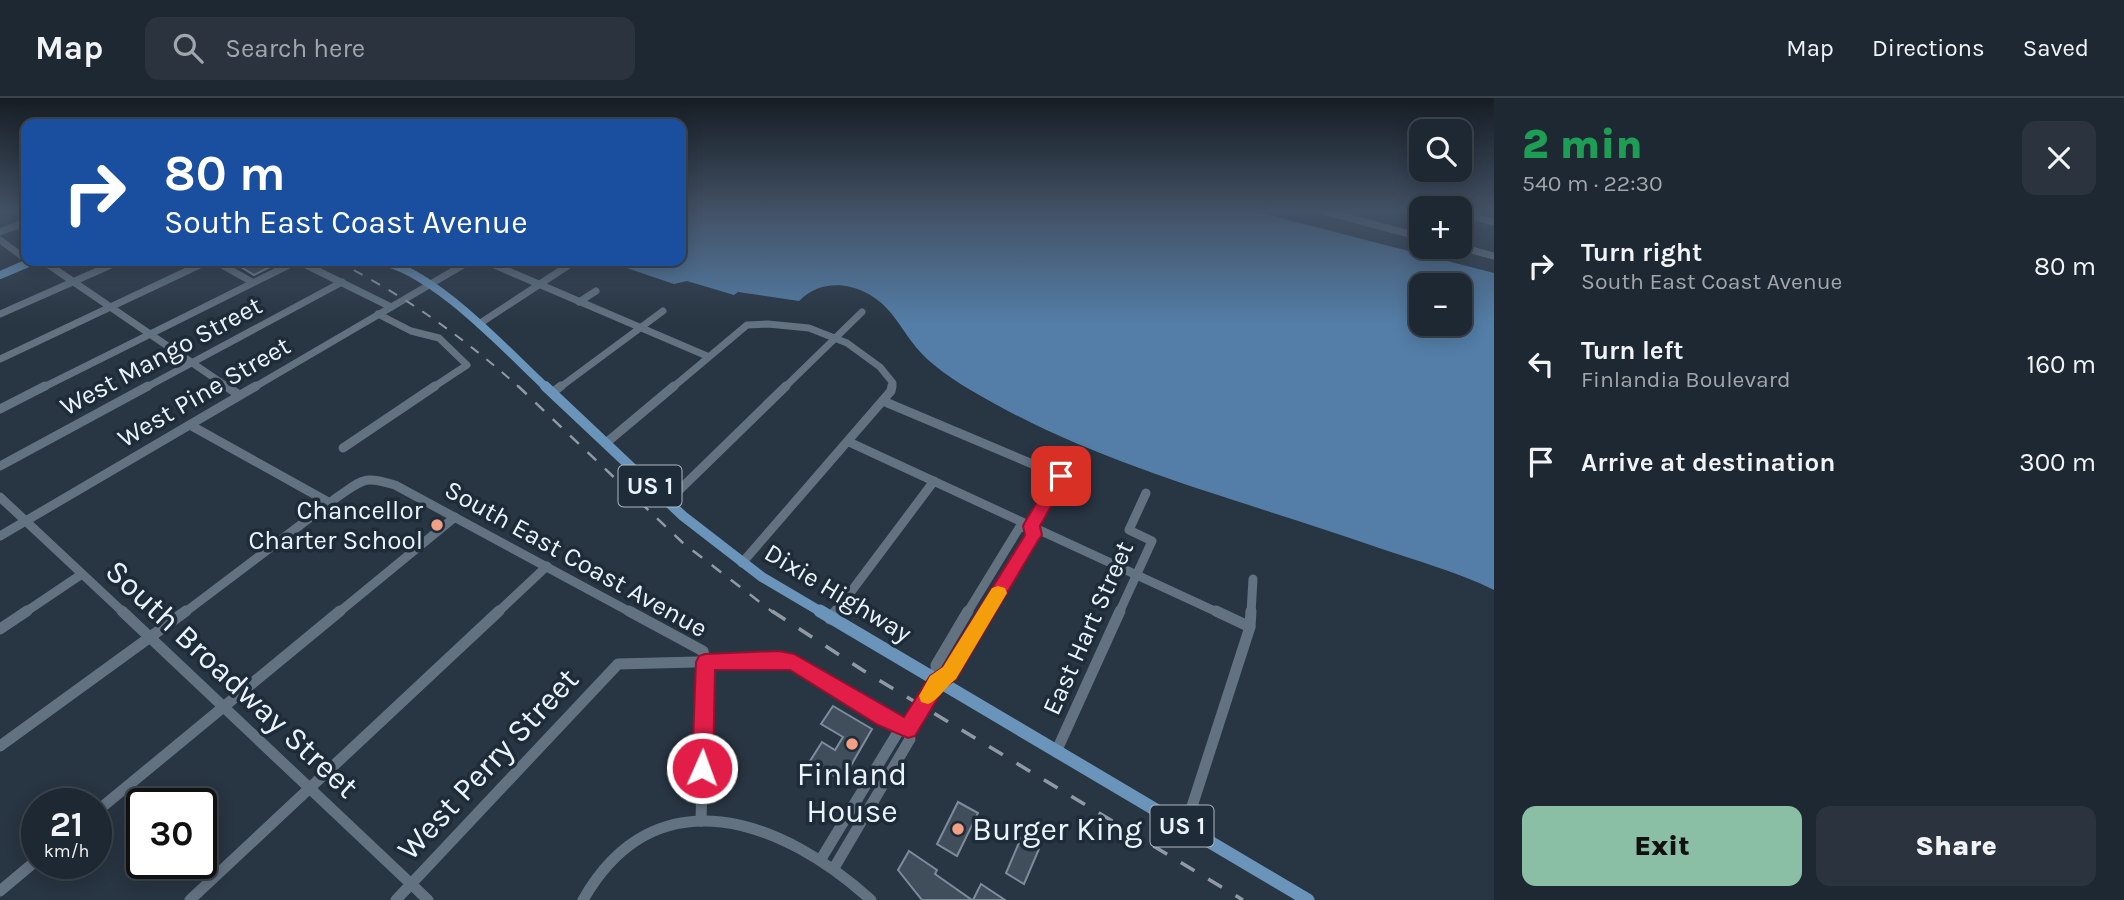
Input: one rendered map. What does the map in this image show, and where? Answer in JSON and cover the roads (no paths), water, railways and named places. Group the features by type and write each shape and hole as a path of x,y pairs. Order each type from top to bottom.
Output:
{"main road":[{"path":"0,275 21,264"},
{"name":"Dixie Highway","path":"398,266 429,285 479,324 667,502 742,563 830,619 1308,900"}],"street":[{"path":"1472,250 1494,256"},
{"path":"50,266 239,395"},
{"path":"0,314 109,266"},
{"path":"0,359 197,266"},
{"path":"224,266 252,282"},
{"path":"0,409 287,266"},
{"path":"308,266 391,307"},
{"name":"West Pine Street","path":"0,536 461,266"},
{"path":"496,266 707,356"},
{"path":"479,324 567,266"},
{"name":"West Mango Street","path":"0,466 342,282"},
{"path":"579,302 596,291"},
{"path":"552,393 663,311"},
{"path":"667,502 862,312"},
{"path":"343,448 467,365 443,340 411,331 378,314"},
{"path":"606,443 747,325 794,326 836,337 862,352 892,383 883,401 742,563"},
{"path":"883,401 1061,476 1031,526 1020,528 943,653 936,665 937,682"},
{"path":"0,746 330,503 190,425"},
{"path":"849,442 1250,627"},
{"name":"South East Coast Avenue","path":"330,503 360,482 372,478 389,482 694,645 703,651 705,662 794,662 885,719 908,729"},
{"path":"830,619 934,481"},
{"name":"East Hart Street","path":"1056,752 1152,541 1129,530 1146,493"},
{"name":"South Broadway Street","path":"0,497 23,522 224,706 428,900"},
{"path":"112,798 455,517"},
{"path":"821,859 898,732 908,729 937,682 950,673 1034,535 1031,526"},
{"path":"190,900 312,789 547,566"},
{"path":"0,629 82,574"},
{"path":"1185,828 1250,627 1253,579"},
{"path":"701,821 705,662"},
{"name":"West Perry Street","path":"396,900 618,664 705,662"},
{"path":"834,868 910,739 908,729"},
{"path":"583,900 606,863 637,840 655,831 701,821 737,823 757,828 821,859 871,900"},
{"path":"0,891 21,873"}],"water":[{"path":"686,249 1402,249 1409,251 1409,259 1440,259 1494,273 1494,590 1437,567 1137,467 1043,428 979,395 943,372 922,354 882,303 859,289 833,285 821,287 799,301 738,292 734,295 687,281 674,284 621,266 686,266"}],"railway":[{"path":"345,266 432,318 477,351 520,388"},
{"path":"518,386 683,543 774,613"},
{"path":"772,611 864,671 1243,900"}],"place":[{"name":"Chancellor Charter School","path":"437,525"},
{"name":"Finland House","path":"852,744"},
{"name":"Burger King","path":"958,829"}]}
